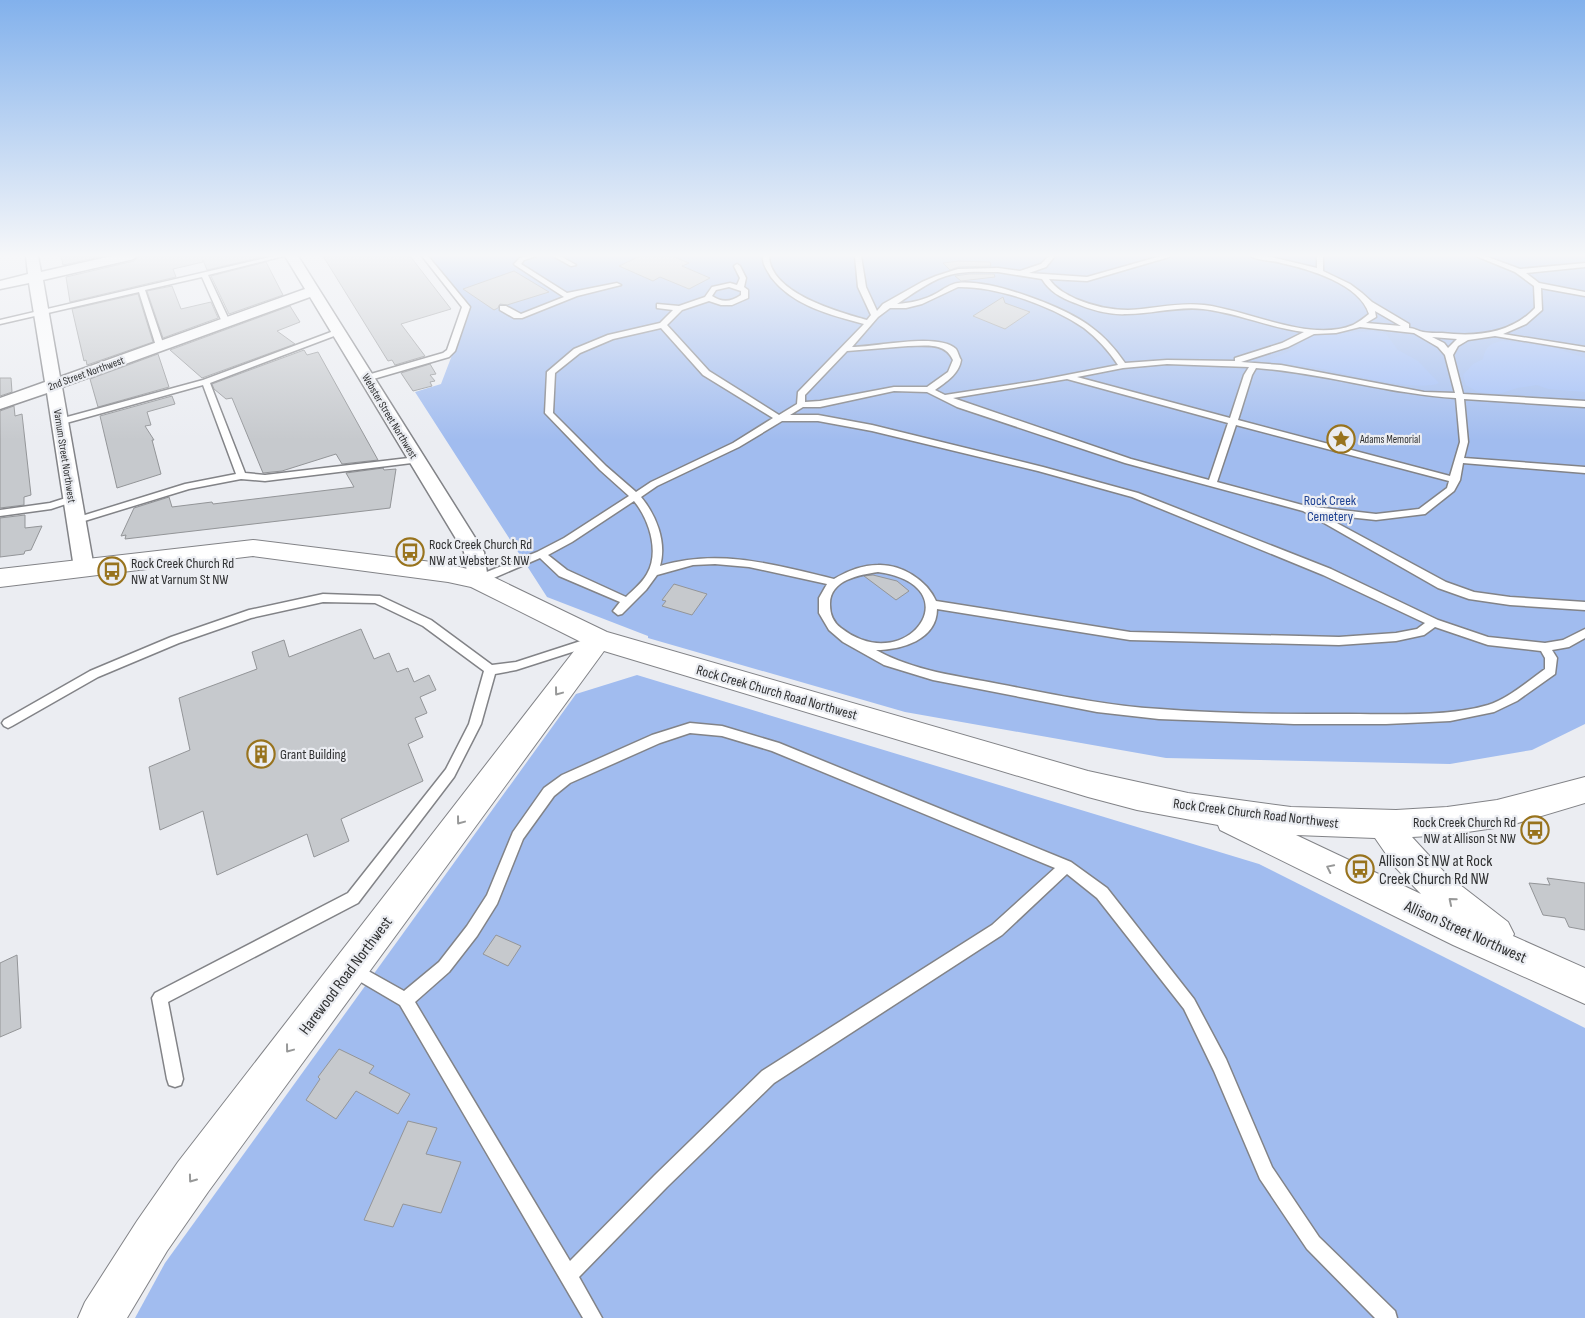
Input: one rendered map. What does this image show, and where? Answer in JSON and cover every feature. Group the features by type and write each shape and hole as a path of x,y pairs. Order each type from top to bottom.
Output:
{"street":[{"name":"Varnum Street Northwest","path":"42,318 84,568"},
{"name":"2nd Street Northwest","path":"0,404 239,318"},
{"name":"Webster Street Northwest","path":"330,318 474,552 478,580"},
{"name":"Rock Creek Church Road Northwest","path":"0,578 226,550 259,548 448,573 478,580 1088,784 1164,802 1212,810 1310,821 1383,824 1459,820 1529,807 1577,789"},
{"name":"Harewood Road Northwest","path":"102,1318 152,1236 193,1177 608,625"},
{"name":"Allison Street Northwest","path":"1212,810 1465,933 1585,986"},
{"path":"1383,824 1410,861 1435,887 1493,932 1549,969"}],"lane":[{"path":"0,322 18,318"},
{"path":"151,318 160,346"},
{"path":"224,318 226,322"},
{"path":"367,378 446,355 451,350 462,318"},
{"path":"8,723 94,674 175,640 249,614 323,598 376,599 427,623 490,670 516,666 608,625 626,601 643,586 654,572 657,549 654,531 645,510 636,496 609,474 549,413 551,372 577,350 611,337 663,325 670,318"},
{"path":"844,318 868,323"},
{"path":"801,405 801,394 846,349 873,318"},
{"path":"1070,318 1105,344 1123,366"},
{"path":"1245,318 1292,330 1336,330 1362,325 1466,338"},
{"path":"1362,325 1371,318"},
{"path":"478,580 541,554 568,540 654,484 736,444 801,405 820,404 894,389 929,390 960,405 1128,461 1306,509 1376,517 1422,512 1451,489 1455,480 1464,442 1460,397 1449,355 1441,345 1393,318"},
{"path":"1449,355 1452,347 1459,340 1520,326 1531,318"},
{"path":"663,325 706,373 779,418 818,418 872,428 1040,469 1134,495 1327,572 1434,623 1488,642 1545,647 1565,644 1585,632"},
{"path":"60,422 206,382 339,331"},
{"path":"1227,363 1254,357 1313,331"},
{"path":"1490,334 1585,348"},
{"path":"846,349 863,350 917,343 946,347 954,353 957,360 956,365 948,376 929,390"},
{"path":"946,397 1123,366 1167,362 1254,365 1309,372 1424,394 1585,404"},
{"path":"1212,484 1248,375 1254,365"},
{"path":"1066,377 1455,480"},
{"path":"206,382 241,476"},
{"path":"75,521 188,486 241,476 264,478 417,460"},
{"path":"1460,460 1585,470"},
{"path":"0,513 51,506 72,499"},
{"path":"1306,509 1442,585 1472,596 1510,601 1585,606"},
{"path":"541,554 563,572 626,601"},
{"path":"654,572 701,560 727,561 750,564 833,582"},
{"path":"850,640 869,646 882,647 906,642 924,629 930,621 931,604 928,595 907,576 890,570 860,569 846,573 833,582 824,596 824,616 835,630 850,640 888,662 933,676 1097,707 1159,714 1294,719 1422,718 1450,716 1490,709 1513,698 1551,671 1551,658 1545,647"},
{"path":"931,604 1130,636 1339,641 1396,637 1420,632 1434,623"},
{"path":"175,1079 160,998 353,898 450,772 475,724 490,670"},
{"path":"405,1000 444,967 472,931 492,899 518,836 549,792 566,779 656,739 690,728 722,731 775,747 1066,866 1102,893 1189,1004 1220,1065 1266,1173 1313,1243 1388,1318"},
{"path":"568,1276 661,1181 768,1078 997,930 1066,866"},
{"path":"350,968 405,1000 593,1318"}],"green space":[{"name":"Rock Creek Cemetery","path":"466,318 1585,318 1585,724 1532,750 1450,764 1166,758 905,712 648,638 648,636 547,597 415,392 441,384"},
{"path":"637,675 1259,864 1585,1028 1585,1318 135,1318 165,1263 576,694"}],"shaded area":[{"path":"1371,331 1386,334 1398,350 1418,361 1439,383 1429,385 1397,384 1313,367 1270,363 1270,360 1294,349 1309,336"},
{"path":"1504,341 1552,347 1585,358 1585,392 1548,389 1537,385 1517,388 1499,394 1478,392 1466,385 1463,375 1473,364 1483,359 1487,348 1496,342"}],"building":[{"path":"74,318 145,318 153,342 87,365 86,360 84,361"},
{"path":"156,318 218,318 163,338"},
{"path":"259,318 297,318 300,322 277,331 295,344 202,378 170,350"},
{"path":"361,318 423,318 401,324 425,356 395,365 392,360 388,361"},
{"path":"977,318 1022,318 1005,329"},
{"path":"304,350 307,355 318,352 378,460 342,464 336,454 282,471 263,473 232,398 226,399 214,389 212,384"},
{"path":"158,354 169,387 98,407 90,379"},
{"path":"430,364 436,374 430,375 435,381 430,382 432,386 413,391 401,373"},
{"path":"0,378 11,378 12,392 0,396"},
{"path":"172,396 175,404 147,412 151,425 145,426 154,440 152,440 161,474 117,488 100,416"},
{"path":"14,406 15,416 22,414 31,495 24,497 24,505 0,508 0,411"},
{"path":"383,468 384,470 396,469 390,508 125,539 126,535 121,536 134,508 169,497 172,507 354,487 346,473"},
{"path":"25,515 25,528 42,526 31,550 25,551 24,554 0,557 0,518"},
{"path":"873,575 897,581 909,591 896,600 864,576"},
{"path":"674,584 707,594 692,615 662,606 666,601 662,600"},
{"name":"Grant Building","path":"361,629 374,659 389,653 397,672 408,668 414,682 429,675 436,690 420,697 427,713 415,718 423,737 408,744 423,781 341,819 349,841 314,857 307,834 217,875 203,811 160,830 149,767 190,750 179,698 257,669 252,652 284,640 289,657"},
{"path":"1547,878 1585,883 1585,930 1569,927 1565,918 1543,915 1529,883 1550,885"},
{"path":"496,935 521,946 508,966 483,954"},
{"path":"17,955 21,1028 0,1037 0,963"},
{"path":"339,1049 374,1066 369,1073 410,1094 398,1114 356,1091 336,1119 306,1100 320,1079 318,1077"},
{"path":"408,1121 437,1128 426,1154 461,1162 441,1213 403,1204 393,1227 364,1220"}],"place":[{"name":"Adams Memorial","path":"1341,439"},
{"name":"Rock Creek Church Rd NW at Webster St NW","path":"410,552"},
{"name":"Rock Creek Church Rd NW at Varnum St NW","path":"112,571"},
{"name":"Grant Building","path":"261,754"},
{"name":"Rock Creek Church Rd NW at Allison St NW","path":"1535,830"},
{"name":"Allison St NW at Rock Creek Church Rd NW","path":"1360,869"}]}
